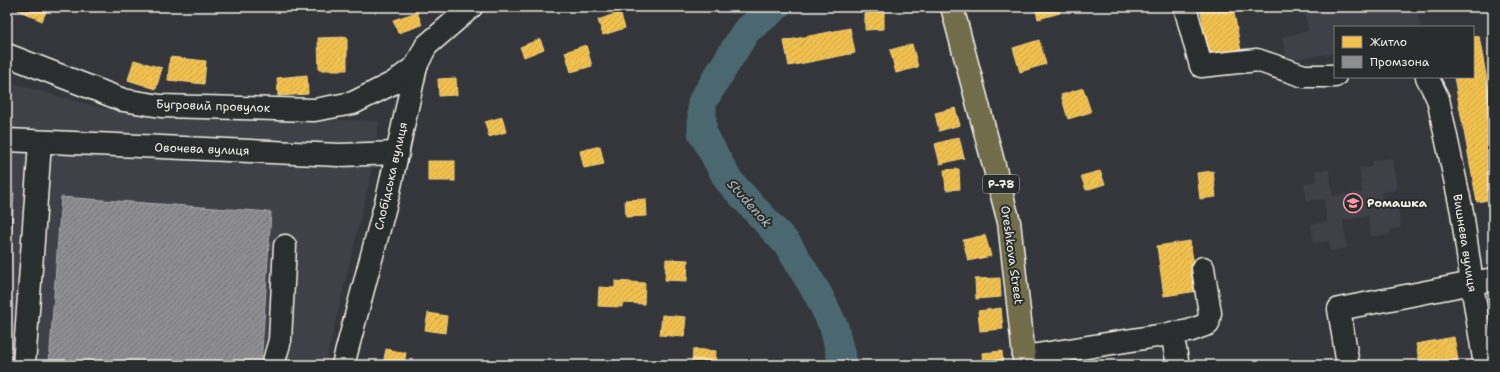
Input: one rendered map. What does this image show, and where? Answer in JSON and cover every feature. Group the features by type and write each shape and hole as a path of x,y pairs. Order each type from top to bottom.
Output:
{"main road":[{"name":"Oreshkova Street","path":"952,7 1010,222 1024,361"}],"street":[{"name":"Слобідська вулиця","path":"343,365 398,153 416,66 426,46 471,7"},
{"path":"1185,7 1201,66 1257,60 1304,76 1334,76"},
{"name":"Бугровий провулок","path":"7,55 123,100 161,106 314,110 353,102 394,83 416,66"},
{"name":"Вишнева вулиця","path":"1427,78 1438,98 1462,212 1485,365"},
{"name":"Овочева вулиця","path":"7,140 340,155 398,153"},
{"path":"24,365 40,142"},
{"path":"273,365 280,340 285,246"},
{"path":"1024,361 1189,331 1208,324 1210,313 1203,268"},
{"path":"1348,365 1339,309 1493,279"},
{"path":"1172,333 1178,365"}],"shaded area":[{"path":"1304,7 1417,7 1421,26 1334,26 1334,53 1287,60 1282,37 1308,31"},
{"path":"7,82 105,109 259,119 379,121 370,178 325,365 7,365"},
{"name":"Ромашка","path":"1392,158 1397,190 1381,192 1383,207 1398,205 1401,228 1390,229 1391,234 1371,237 1368,216 1343,220 1347,248 1330,251 1329,241 1314,243 1311,224 1327,222 1324,199 1307,201 1304,183 1317,181 1316,171 1329,169 1333,196 1362,192 1359,168 1372,167 1372,161"}],"building: Житло":[{"path":"20,7 48,7 42,21 18,10"},
{"path":"1035,7 1058,7 1060,13 1038,19"},
{"path":"1200,7 1233,7 1241,51 1209,56"},
{"path":"417,12 422,25 398,33 393,20"},
{"path":"620,12 625,28 603,35 598,20"},
{"path":"884,12 884,29 865,30 865,13"},
{"path":"850,28 855,53 789,66 784,41"},
{"path":"1479,36 1493,114 1493,199 1477,202 1454,78 1474,78 1474,37"},
{"path":"347,37 347,70 319,70 318,38"},
{"path":"540,39 544,49 524,57 520,47"},
{"path":"1039,40 1046,64 1020,72 1013,48"},
{"path":"912,44 918,67 896,73 890,50"},
{"path":"586,45 592,66 571,72 565,52"},
{"path":"170,57 206,61 204,84 168,80"},
{"path":"134,60 162,68 156,89 128,80"},
{"path":"307,75 308,94 278,96 277,78"},
{"path":"456,78 457,95 439,96 438,79"},
{"path":"1083,88 1091,112 1068,119 1061,95"},
{"path":"955,108 960,125 939,131 935,113"},
{"path":"502,117 506,132 489,137 485,122"},
{"path":"959,137 964,158 940,164 935,144"},
{"path":"600,146 604,164 584,168 580,151"},
{"path":"428,161 455,161 455,181 428,181"},
{"path":"959,169 960,189 946,190 944,170"},
{"path":"1100,171 1105,184 1086,190 1081,176"},
{"path":"1213,171 1216,197 1200,199 1197,173"},
{"path":"646,199 647,216 626,217 625,200"},
{"path":"985,235 991,256 968,261 963,240"},
{"path":"1190,241 1198,291 1164,296 1157,246"},
{"path":"666,259 688,260 687,281 665,280"},
{"path":"1000,278 1001,297 976,299 975,279"},
{"path":"615,281 645,283 644,304 622,303 622,307 598,306 599,287 615,288"},
{"path":"1001,308 1003,329 980,331 978,311"},
{"path":"428,313 447,316 445,333 425,330"},
{"path":"662,315 686,317 684,337 660,335"},
{"path":"1454,337 1458,360 1434,365 1420,365 1416,344"},
{"path":"386,349 406,353 404,365 383,364"},
{"path":"693,349 716,351 715,365 692,365"},
{"path":"1002,351 1003,365 983,365 982,353"}],"building: Промзона":[{"path":"7,192 14,193 7,311"},
{"path":"61,197 271,212 261,365 49,365"}],"waterway":[{"name":"Studenok","path":"776,7 746,31 702,102 702,132 728,180 788,245 819,296 834,327 843,365"}],"place":[{"name":"Ромашка","path":"1353,203"}]}
